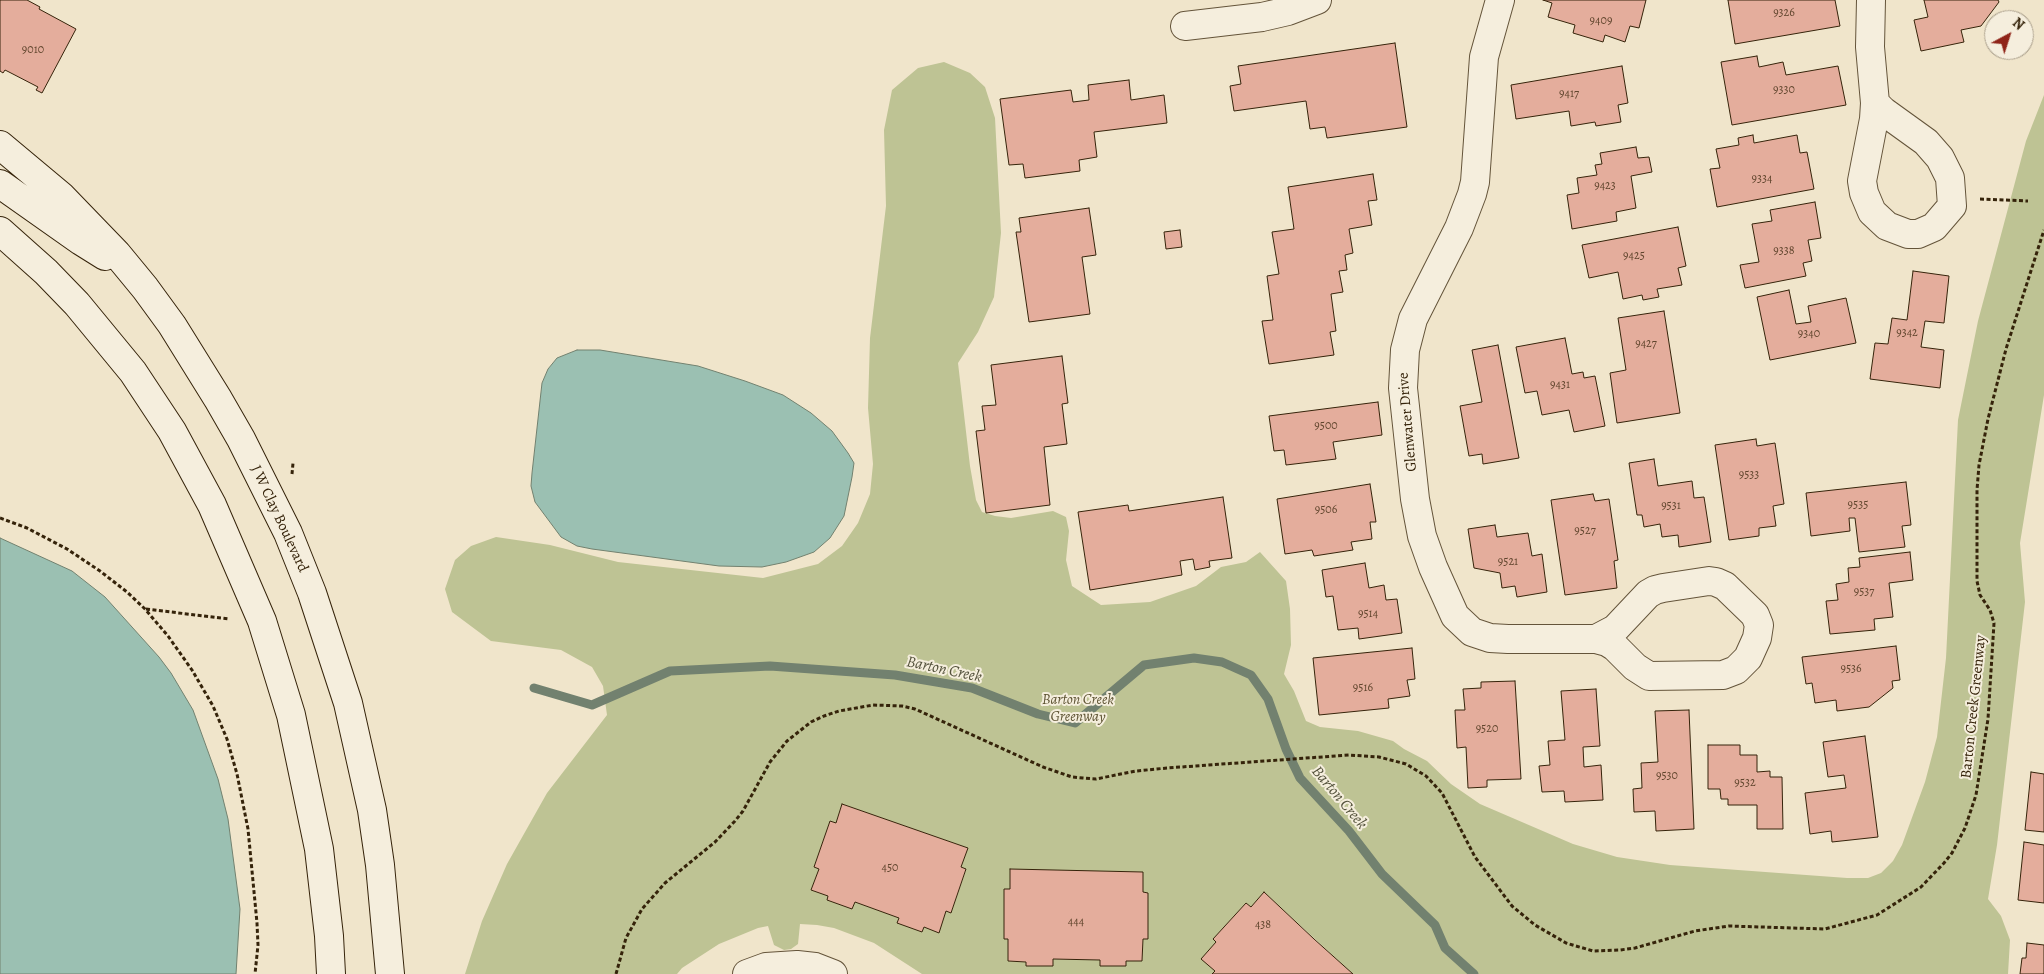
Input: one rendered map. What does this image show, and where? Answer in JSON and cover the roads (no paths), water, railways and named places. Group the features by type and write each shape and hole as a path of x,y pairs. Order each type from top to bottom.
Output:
{"street":[{"path":"1185,26 1288,11 1317,0"},
{"name":"Glenwater Drive","path":"1500,0 1484,57 1475,182 1459,228 1413,319 1405,350 1403,388 1415,499 1422,536 1433,567 1455,616 1463,626 1472,632 1490,638 1596,639 1608,642 1635,667 1649,676 1723,675 1736,670 1748,658 1757,638 1759,625 1751,610 1725,586 1709,581 1655,590 1648,594 1615,629 1596,639"},
{"path":"1871,0 1870,47 1875,103 1874,119 1862,181 1864,193 1872,212 1887,226 1908,234 1918,234 1934,227 1952,206 1950,178 1940,158 1926,142 1875,103"},
{"name":"J W Clay Boulevard","path":"0,145 61,196 145,288 181,339 241,439 288,533 312,593 348,703 372,810 380,865 390,974"},
{"path":"0,184 95,251 125,264"},
{"path":"0,231 46,272 77,304 133,372 172,431 212,505 262,622 291,715 319,849 329,936 330,974"},
{"path":"747,974 766,967 797,965 815,967 833,974"}],"waterway":[{"name":"Barton Creek","path":"534,688 592,705 670,671 770,666 895,675 972,688 1038,714 1075,723 1144,665 1194,658 1222,662 1251,675 1268,699 1286,749 1300,778 1349,831 1382,874 1435,925 1445,948 1474,974"}],"park label":[{"name":"Barton Creek Greenway","path":"1078,708"}]}
